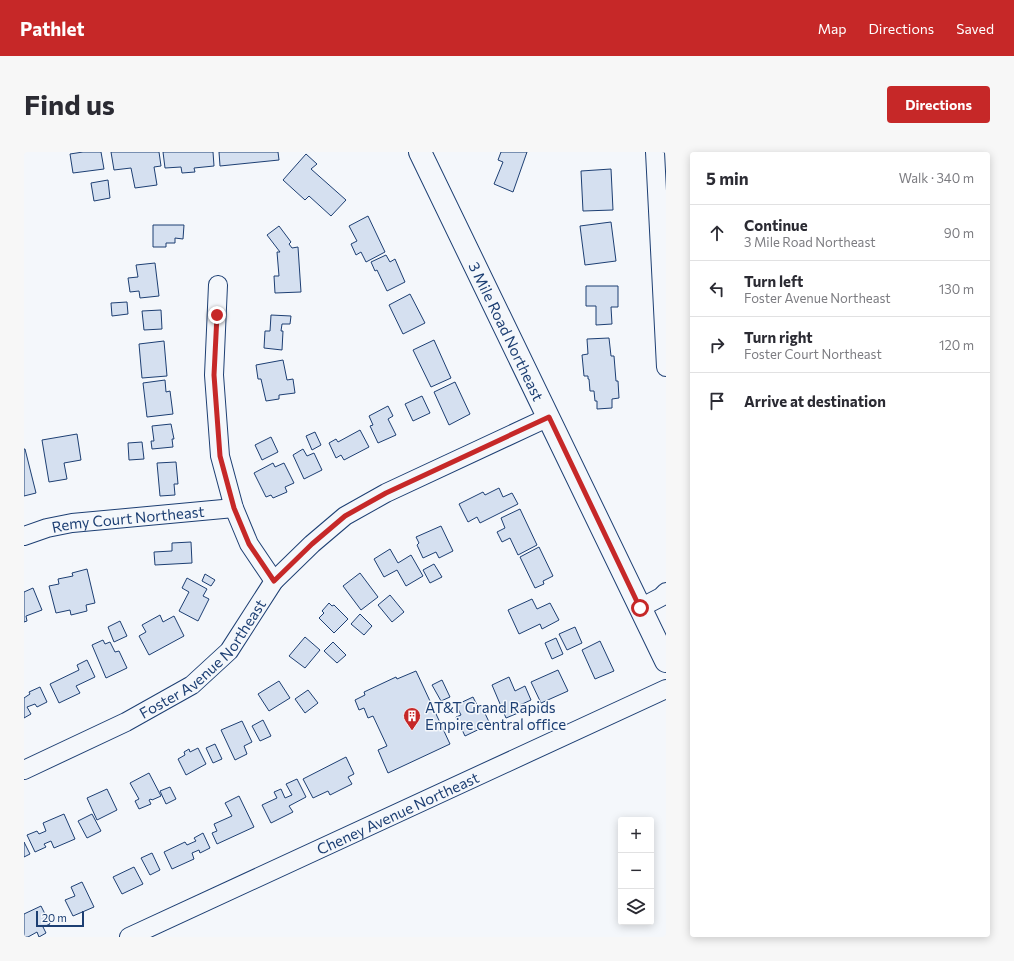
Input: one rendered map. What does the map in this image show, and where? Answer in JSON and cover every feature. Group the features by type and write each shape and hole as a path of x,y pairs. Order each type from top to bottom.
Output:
{"main road":[{"name":"3 Mile Road Northeast","path":"420,152 666,662"}],"street":[{"path":"655,152 666,367"},
{"path":"218,285 214,375 220,456 234,508 249,544 274,581"},
{"name":"Foster Avenue Northeast","path":"24,770 126,722 192,685 229,651 274,581 312,544 345,516 386,493 549,417"},
{"name":"Remy Court Northeast","path":"24,536 47,528 72,523 234,508"},
{"path":"640,608 661,597 666,592"},
{"name":"Cheney Avenue Northeast","path":"129,937 666,689"}],"building":[{"path":"101,152 104,169 73,173 70,154"},
{"path":"111,152 159,152 161,166 154,167 157,185 135,188 131,168 114,170"},
{"path":"163,152 213,152 214,166 194,168 195,172 182,173 181,167 165,168"},
{"path":"219,152 278,152 279,160 220,166"},
{"path":"501,152 527,152 513,192 494,184 503,162 498,160"},
{"path":"306,154 317,164 311,169 346,200 331,216 309,196 305,200 283,180"},
{"path":"611,169 613,210 583,211 581,171"},
{"path":"108,180 110,198 94,201 91,183"},
{"path":"368,216 385,252 366,262 361,252 356,255 351,244 357,241 349,226"},
{"path":"611,222 616,261 585,265 580,226"},
{"path":"153,225 184,225 183,239 175,238 175,243 166,243 166,247 153,247"},
{"path":"279,226 291,242 289,244 292,248 298,247 301,292 275,293 274,276 279,276 277,252 280,252 267,235"},
{"path":"386,255 390,262 395,259 405,282 387,291 377,270 375,271 371,262"},
{"path":"155,263 159,296 140,298 139,291 130,292 128,278 138,277 136,265"},
{"path":"586,286 618,286 618,307 611,307 612,324 596,325 596,306 586,306"},
{"path":"410,294 425,323 403,334 389,305"},
{"path":"127,302 128,314 112,316 111,303"},
{"path":"161,310 162,329 144,330 142,311"},
{"path":"271,315 291,316 290,324 282,324 282,350 264,348 265,331 270,331"},
{"path":"609,338 611,356 614,356 619,398 612,399 612,408 597,409 597,401 595,401 594,391 590,391 588,376 584,376 582,355 588,354 587,339"},
{"path":"434,340 451,378 431,387 413,350"},
{"path":"164,341 167,376 142,378 139,344"},
{"path":"283,360 287,380 293,379 295,393 279,395 279,399 266,401 261,379 258,379 256,365"},
{"path":"165,380 166,392 170,391 173,414 147,417 143,383"},
{"path":"455,382 470,414 449,425 434,392"},
{"path":"422,396 430,413 413,421 405,404"},
{"path":"388,406 393,416 388,419 396,435 378,443 370,426 373,425 369,416"},
{"path":"171,424 174,439 172,439 173,447 152,449 151,441 154,441 152,426"},
{"path":"360,430 369,447 344,460 341,455 336,458 329,443 336,439 338,442"},
{"path":"315,432 321,445 312,450 306,436"},
{"path":"77,434 81,460 64,463 67,479 49,482 42,440"},
{"path":"271,437 278,452 262,460 255,445"},
{"path":"142,442 144,459 129,460 128,443"},
{"path":"24,449 36,493 24,496"},
{"path":"303,449 307,456 314,453 322,470 304,479 293,455"},
{"path":"176,462 178,484 174,484 175,495 160,496 157,463"},
{"path":"273,463 275,467 284,463 294,483 285,487 287,492 273,498 271,495 266,497 254,473"},
{"path":"499,488 503,497 512,493 518,504 480,523 477,517 468,522 459,504 483,492 485,495"},
{"path":"520,509 537,545 518,555 510,538 502,542 497,532 505,528 501,518"},
{"path":"441,526 453,551 439,558 436,552 423,558 417,545 419,543 416,537"},
{"path":"191,542 192,563 155,565 154,552 172,551 172,543"},
{"path":"539,547 553,576 543,581 544,584 535,588 520,557"},
{"path":"390,549 398,563 411,555 423,576 406,586 397,570 384,577 374,559"},
{"path":"434,564 442,577 430,583 423,570"},
{"path":"87,569 95,603 86,605 87,611 71,615 70,610 56,613 49,586 59,584 58,579 73,576 72,573"},
{"path":"360,573 378,597 361,610 343,586"},
{"path":"205,574 215,580 211,586 202,581"},
{"path":"187,578 207,589 203,596 209,599 198,621 179,611 189,592 182,588"},
{"path":"33,588 42,610 26,616 27,621 24,622 24,592"},
{"path":"390,595 404,612 392,622 378,605"},
{"path":"532,599 537,609 550,603 559,620 542,629 540,624 519,634 508,610"},
{"path":"329,603 332,606 334,605 348,619 334,633 319,618 324,613 322,611"},
{"path":"360,614 372,626 364,635 351,624"},
{"path":"160,615 163,622 174,616 184,636 149,655 139,636 146,632 142,625"},
{"path":"120,621 127,636 114,642 108,627"},
{"path":"575,627 582,643 567,650 559,634"},
{"path":"305,637 320,650 305,668 289,656"},
{"path":"556,638 563,654 552,659 545,643"},
{"path":"103,640 105,644 110,642 115,652 119,651 127,668 106,678 92,645"},
{"path":"600,641 614,671 595,679 582,650"},
{"path":"333,642 346,655 337,663 324,651"},
{"path":"87,660 95,677 76,686 80,693 59,703 50,684 79,670 77,665"},
{"path":"558,670 568,691 541,703 531,682"},
{"name":"AT&T Grand Rapids Empire central office","path":"416,671 450,744 388,773 378,750 387,746 373,716 368,718 364,708 359,710 355,700 365,695 364,692 396,677 397,679"},
{"path":"509,677 515,691 525,686 531,700 520,705 523,711 506,718 492,685"},
{"path":"442,680 450,697 441,701 432,685"},
{"path":"279,681 290,698 269,711 258,694"},
{"path":"40,687 47,702 37,707 35,704 27,707 31,714 24,718 24,698 30,694 29,692"},
{"path":"308,690 318,703 305,713 295,699"},
{"path":"473,697 478,707 481,705 490,724 465,736 456,717 461,715 456,705"},
{"path":"263,720 271,736 260,741 252,726"},
{"path":"242,721 252,742 244,746 247,754 235,760 221,730"},
{"path":"215,744 222,759 213,763 206,748"},
{"path":"198,748 206,764 186,775 178,759 185,755 184,752 189,749 190,752"},
{"path":"346,757 354,774 348,777 352,784 330,795 328,791 313,798 303,779"},
{"path":"149,773 161,796 149,800 151,804 139,809 135,801 139,799 130,783"},
{"path":"297,779 306,797 289,806 293,812 271,823 262,805 277,798 274,792 281,789 285,798 292,795 286,784"},
{"path":"170,787 176,799 166,804 160,791"},
{"path":"107,789 117,810 97,820 87,798"},
{"path":"239,796 254,827 217,844 212,833 217,831 214,824 232,816 225,803"},
{"path":"64,814 75,839 54,848 51,841 44,844 46,847 35,852 27,835 37,831 39,834 46,831 43,823"},
{"path":"92,814 101,831 87,838 78,821"},
{"path":"203,833 210,848 200,853 199,850 192,853 194,859 172,869 164,852 185,842 187,845 196,841 194,838"},
{"path":"24,842 30,854 24,857"},
{"path":"152,853 160,870 150,875 141,858"},
{"path":"134,867 143,884 122,894 113,877"},
{"path":"82,882 94,907 73,916 65,900 75,896 71,887"},
{"path":"41,906 50,924 43,927 46,933 39,937 37,932 28,937 24,937 24,914"}],"place":[{"name":"AT&T Grand Rapids Empire central office","path":"412,731"}],"route":[{"path":"217,315 214,375 220,456 234,508 249,544 274,581 312,544 345,516 386,493 549,417 640,608"}]}
